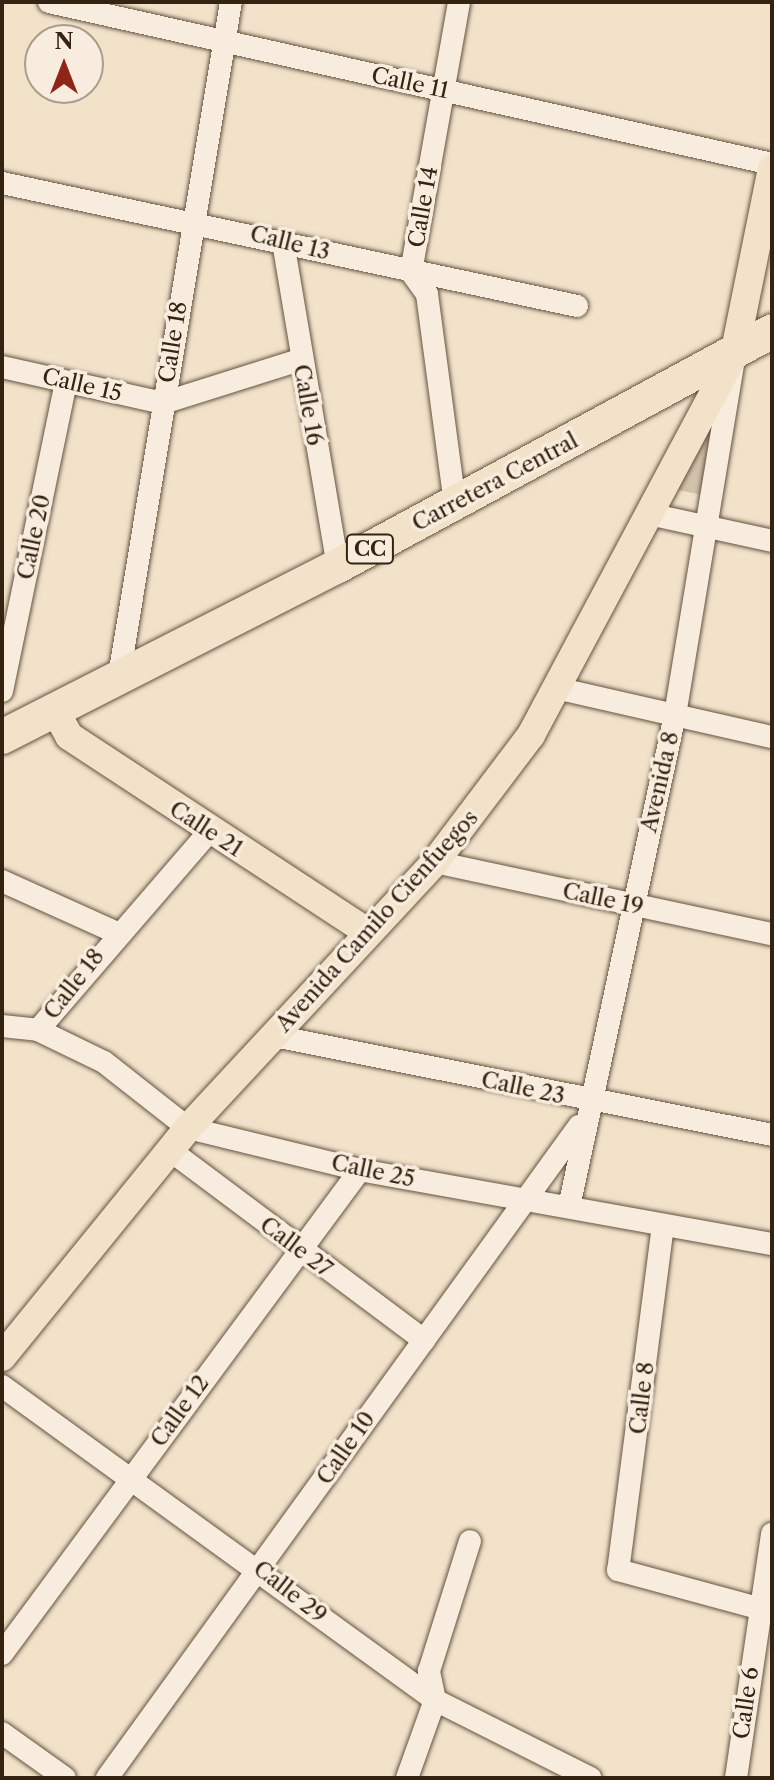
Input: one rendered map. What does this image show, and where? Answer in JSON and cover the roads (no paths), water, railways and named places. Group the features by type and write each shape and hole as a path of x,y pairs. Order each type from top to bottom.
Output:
{"highway":[{"name":"Carretera Central","path":"2,737 57,714 118,682 770,334"}],"main road":[{"name":"Avenida Camilo Cienfuegos","path":"2,1357 188,1128 366,931 435,862 560,689 654,515 734,355 772,166"},
{"path":"664,392 682,393 701,421"},
{"name":"Calle 21","path":"57,714 69,736 209,832 366,931"}],"street":[{"name":"Calle 11","path":"49,2 772,166"},
{"name":"Calle 18","path":"118,682 231,2"},
{"name":"Calle 14","path":"455,504 427,294 411,272 459,2"},
{"name":"Calle 13","path":"2,183 193,219 411,272 577,306"},
{"name":"Calle 16","path":"283,242 299,360 338,566"},
{"name":"Avenida 8","path":"569,1207 586,1110 675,715 711,528 734,355"},
{"name":"Calle 15","path":"2,367 163,403 299,360"},
{"name":"Calle 20","path":"2,691 66,383"},
{"path":"654,515 772,541"},
{"path":"560,689 772,737"},
{"name":"Calle 18","path":"38,1030 115,932 209,832"},
{"name":"Calle 19","path":"435,862 772,934"},
{"path":"2,881 115,932"},
{"name":"Calle 25","path":"2,1026 38,1030 104,1062 188,1128 360,1170 772,1244"},
{"name":"Calle 23","path":"274,1036 586,1110 772,1135"},
{"name":"Calle 10","path":"107,1778 528,1200 586,1110"},
{"name":"Calle 27","path":"171,1151 299,1250 424,1340"},
{"name":"Calle 12","path":"2,1654 360,1170"},
{"name":"Calle 8","path":"663,1225 618,1570 758,1608"},
{"name":"Calle 29","path":"2,1386 129,1479 261,1568 435,1700 590,1778"},
{"name":"Calle 6","path":"736,1778 758,1608 772,1534"},
{"path":"407,1778 435,1700 429,1671 470,1541"},
{"path":"2,1733 65,1778"}]}
